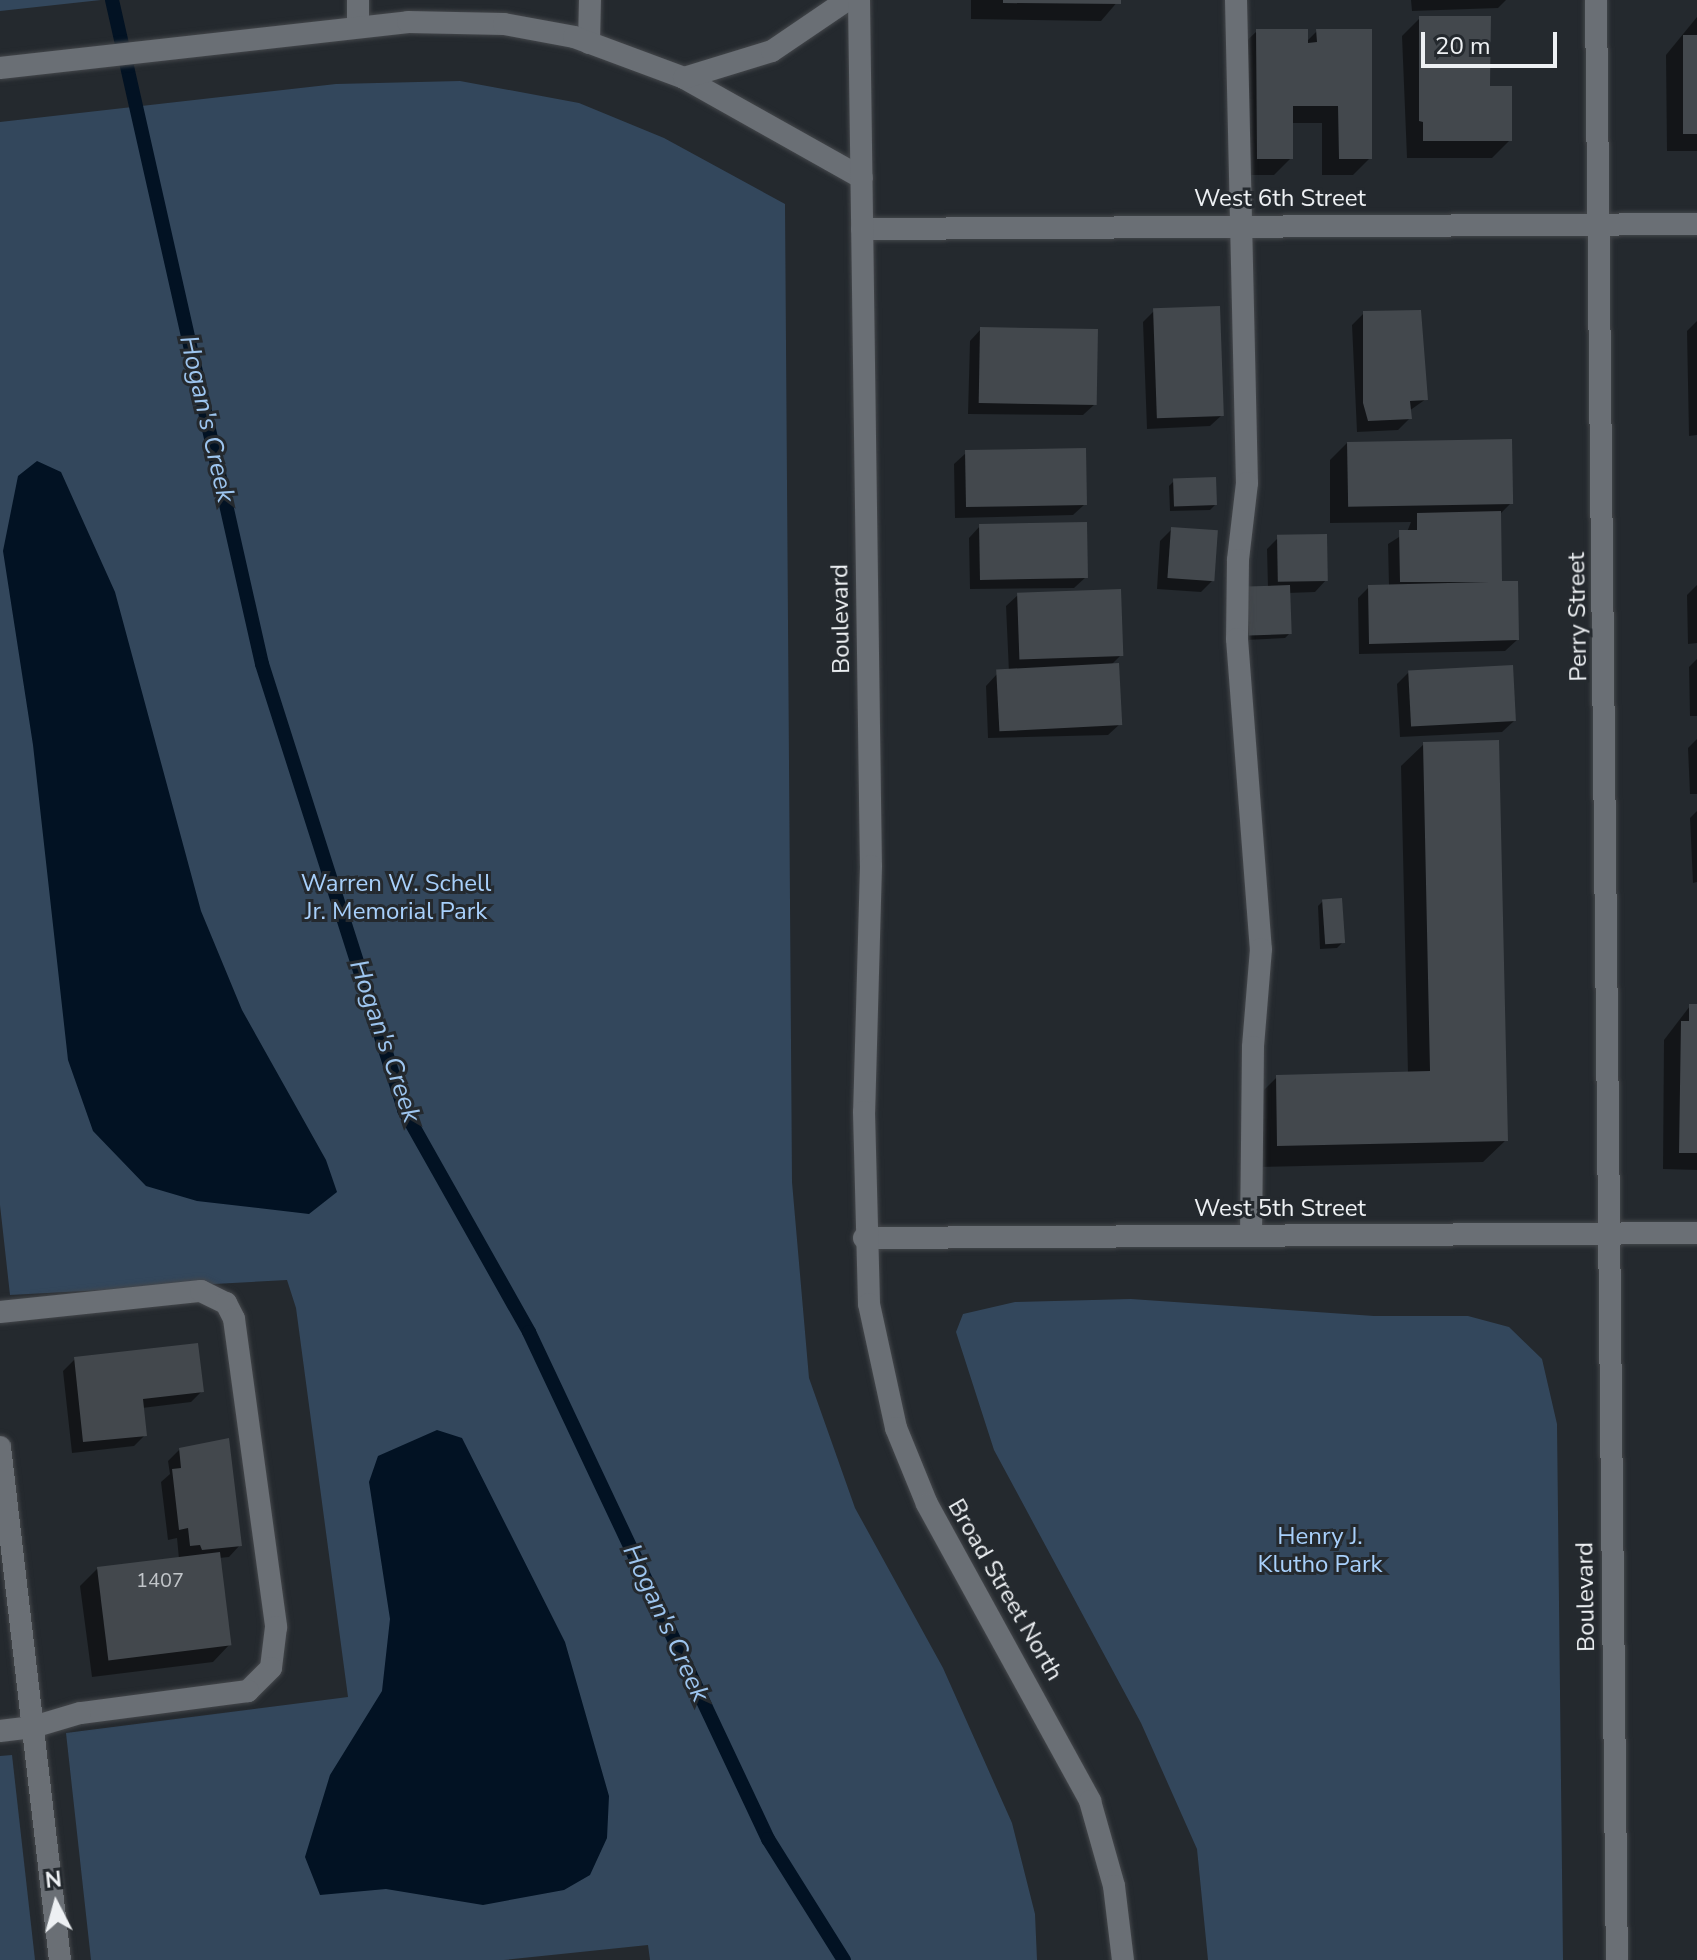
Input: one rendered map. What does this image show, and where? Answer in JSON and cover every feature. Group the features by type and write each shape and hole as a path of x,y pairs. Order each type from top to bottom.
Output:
{"street":[{"path":"358,0 358,27"},
{"path":"589,43 590,0"},
{"path":"684,78 772,51 847,0"},
{"name":"Boulevard","path":"859,0 871,866 864,1238"},
{"path":"1236,0 1247,483 1238,560 1237,639 1261,949 1253,1047 1251,1235"},
{"name":"Perry Street","path":"1596,0 1607,1233"},
{"path":"0,68 358,27 458,21 504,24 589,43 684,78 862,178"},
{"name":"West 6th Street","path":"862,229 1697,224"},
{"name":"Boulevard","path":"1607,1233 1617,1960"},
{"name":"West 5th Street","path":"864,1238 1697,1233"},
{"name":"Broad Street North","path":"864,1238 869,1304 896,1428 927,1504 1090,1801 1114,1886 1123,1960"},
{"path":"0,1312 201,1291 226,1303 234,1319 276,1627 271,1668 248,1691 80,1713 33,1727 0,1731"},
{"path":"0,1447 60,1960"}],"green space":[{"path":"0,0 101,0 0,11"},
{"name":"Warren W. Schell Jr. Memorial Park","path":"460,81 579,103 664,138 785,204 792,1182 809,1378 855,1508 943,1668 1012,1823 1035,1914 1037,1960 650,1960 648,1945 504,1960 91,1960 66,1733 348,1697 296,1308 287,1280 10,1295 0,1205 0,122 336,84"},
{"name":"Henry J. Klutho Park","path":"1131,1299 1374,1316 1468,1316 1509,1327 1542,1359 1557,1424 1563,1960 1208,1960 1197,1849 1141,1723 994,1450 956,1332 963,1314 1015,1302"},
{"path":"12,1755 35,1960 0,1960 0,1756"}],"shaded area":[{"path":"37,461 61,472 115,592 201,911 242,1010 326,1160 337,1192 309,1214 197,1201 146,1186 93,1131 68,1060 33,745 3,551 18,476"},
{"path":"437,1430 462,1438 565,1642 609,1796 607,1838 590,1875 564,1890 483,1905 386,1889 320,1895 305,1857 330,1775 382,1691 390,1619 369,1482 378,1456"}],"building":[{"path":"1003,0 1121,0 1121,4 1003,3"},
{"path":"1419,16 1491,16 1490,86 1512,86 1512,141 1423,141 1423,122 1419,121"},
{"path":"1256,29 1308,29 1308,43 1317,42 1316,29 1372,29 1372,159 1339,159 1338,106 1293,106 1293,159 1257,159"},
{"path":"1683,35 1697,35 1697,134 1683,134"},
{"path":"1220,306 1224,416 1157,418 1153,308"},
{"path":"1421,310 1428,400 1410,401 1412,419 1368,421 1363,403 1363,311"},
{"path":"980,327 1098,329 1097,405 979,403"},
{"path":"1512,439 1513,504 1348,507 1347,442"},
{"path":"1086,448 1087,505 966,507 965,450"},
{"path":"1216,477 1217,505 1174,506 1173,479"},
{"path":"1501,511 1502,581 1518,581 1519,640 1369,644 1368,585 1489,582 1400,582 1399,530 1417,530 1417,513"},
{"path":"1087,522 1088,578 980,580 979,524"},
{"path":"1171,527 1218,530 1214,581 1167,578"},
{"path":"1327,534 1328,581 1278,582 1277,535"},
{"path":"1290,585 1292,634 1249,635 1247,587"},
{"path":"1121,589 1123,656 1019,660 1017,593"},
{"path":"1119,663 1122,725 999,731 996,669"},
{"path":"1513,665 1516,721 1411,726 1408,670"},
{"path":"1499,740 1508,1141 1277,1146 1276,1075 1430,1071 1423,742"},
{"path":"1342,898 1345,943 1325,944 1322,899"},
{"path":"1689,1004 1697,1004 1697,1153 1679,1153 1681,1021 1689,1021"},
{"path":"198,1343 204,1392 143,1399 147,1436 83,1442 74,1357"},
{"path":"229,1438 242,1546 202,1550 200,1545 190,1546 188,1528 179,1530 172,1469 181,1468 179,1448"},
{"path":"220,1552 231,1645 108,1660 97,1567"}],"waterway":[{"name":"Hogan's Creek","path":"112,0 262,664 404,1110 529,1332 768,1839 844,1960"}]}
